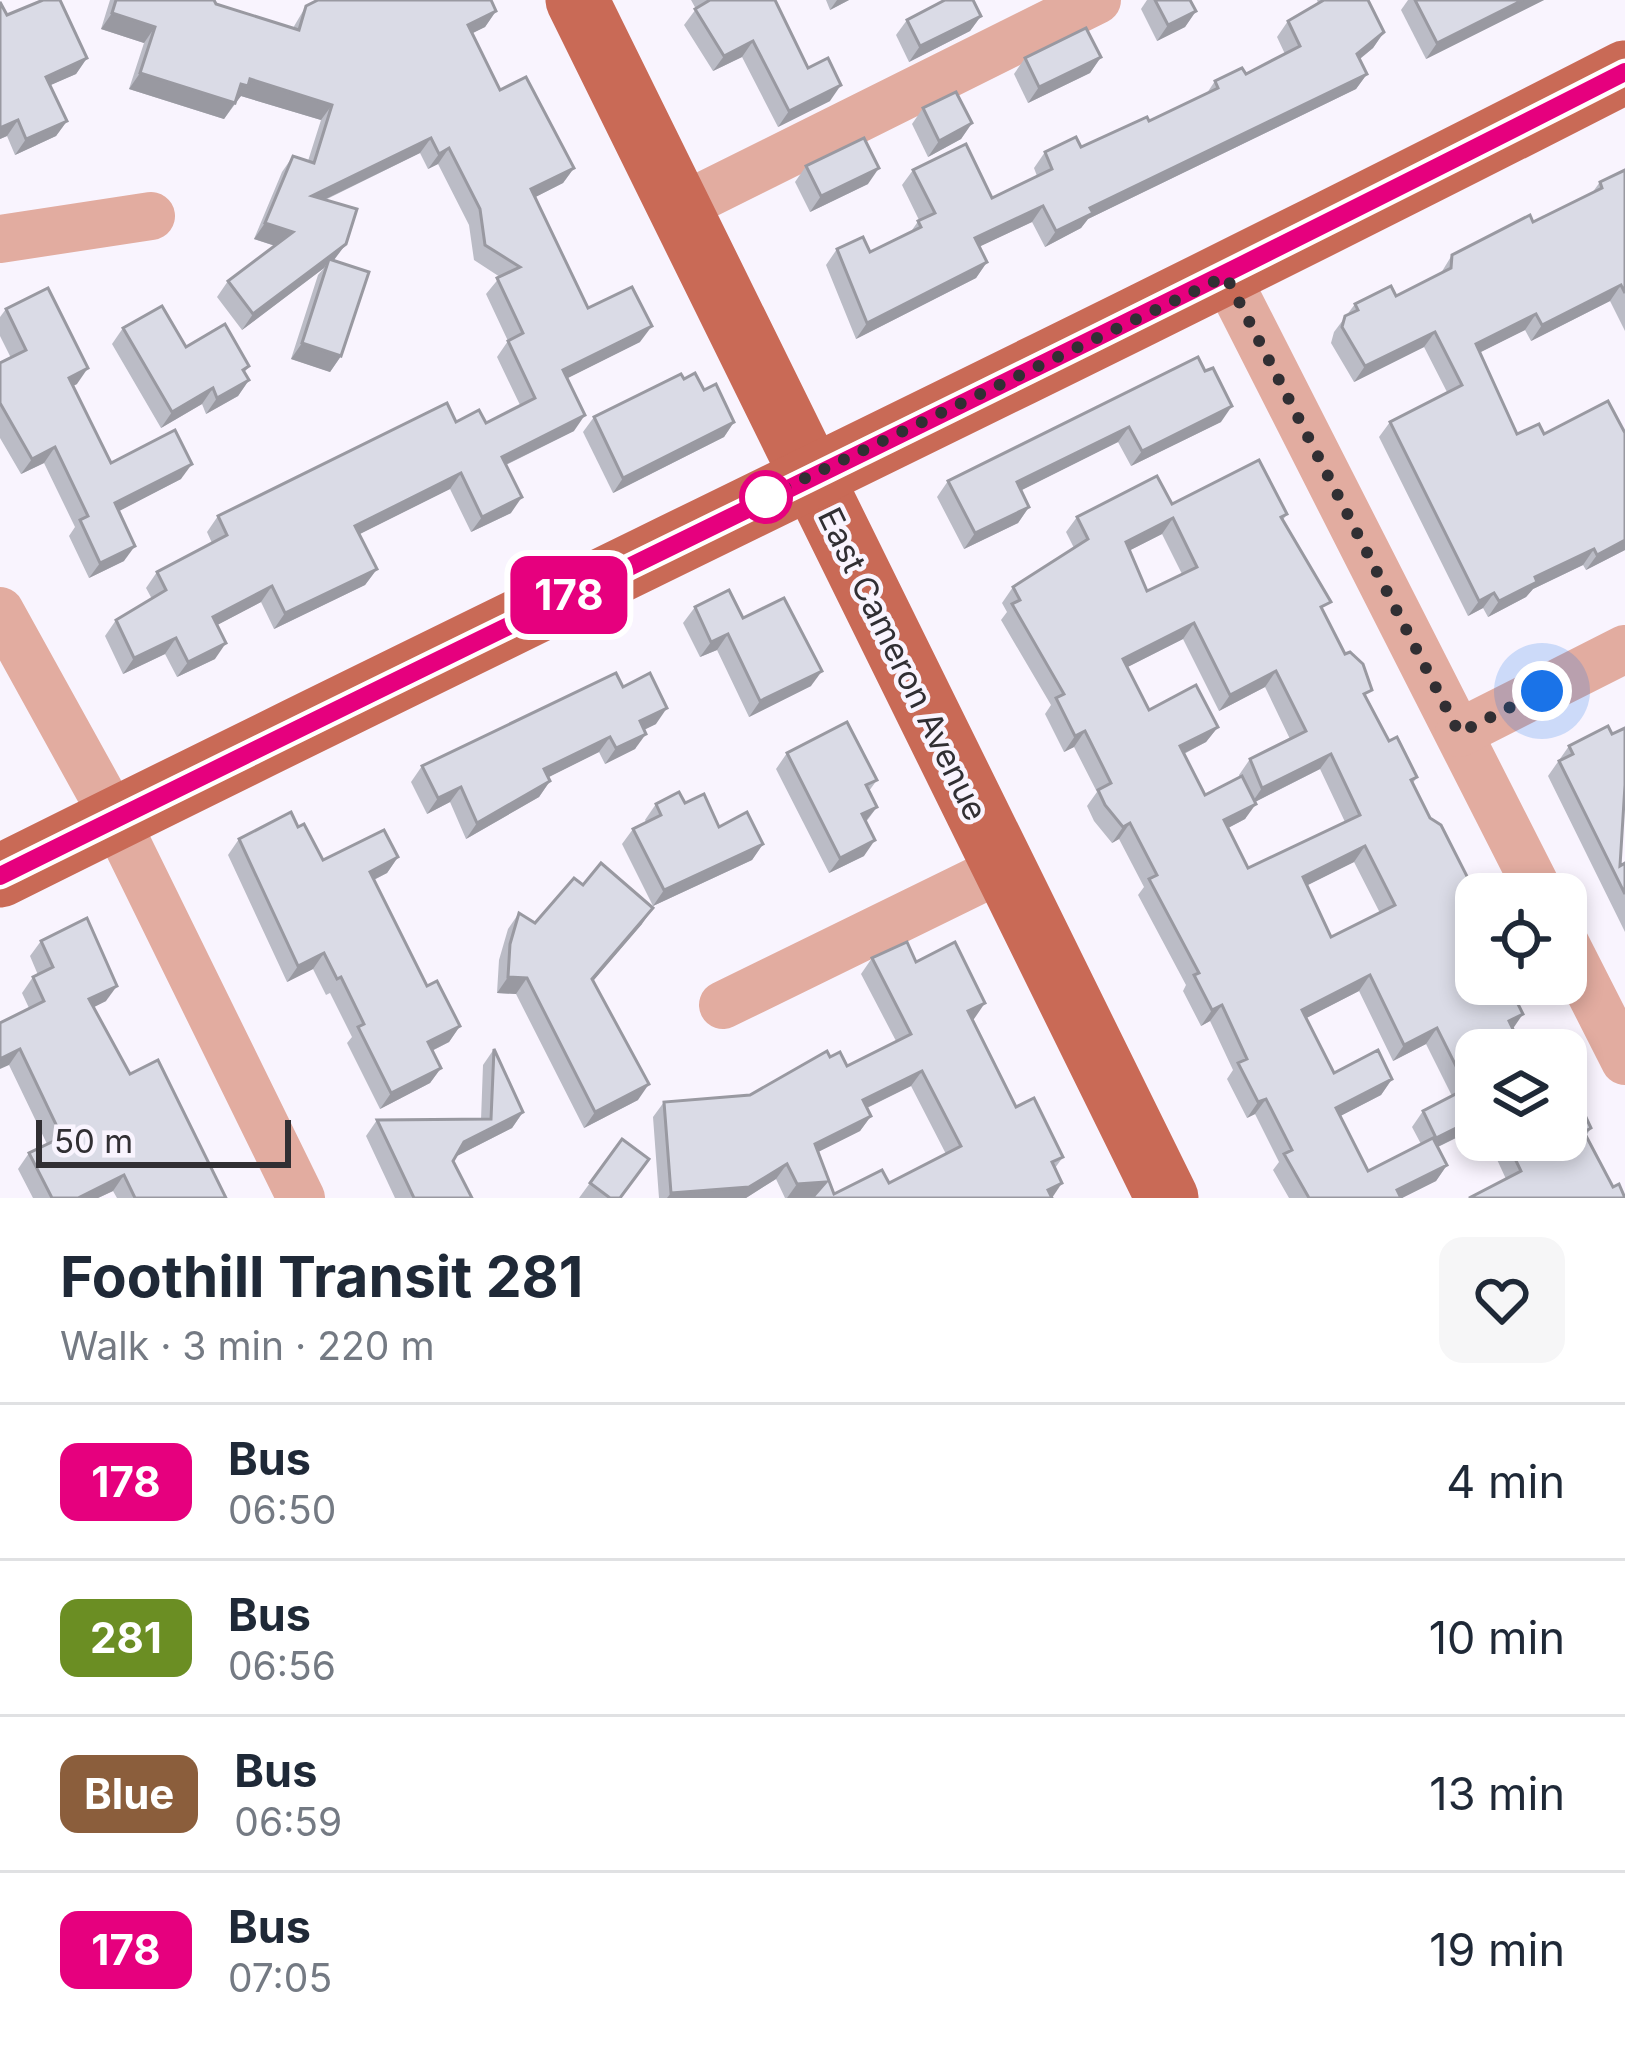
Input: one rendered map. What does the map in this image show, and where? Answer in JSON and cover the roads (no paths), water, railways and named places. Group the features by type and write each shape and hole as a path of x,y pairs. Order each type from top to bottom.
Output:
{"main road":[{"name":"East Cameron Avenue","path":"577,0 1166,1198"},
{"path":"0,876 811,475 1226,276 1625,72"}],"street":[{"path":"679,208 1097,0"},
{"path":"0,239 152,216"},
{"path":"1226,276 1529,873"},
{"path":"0,610 115,819 301,1198"},
{"path":"1459,733 1625,649"},
{"path":"723,1005 1003,868"},
{"path":"1587,986 1625,1061"}]}
